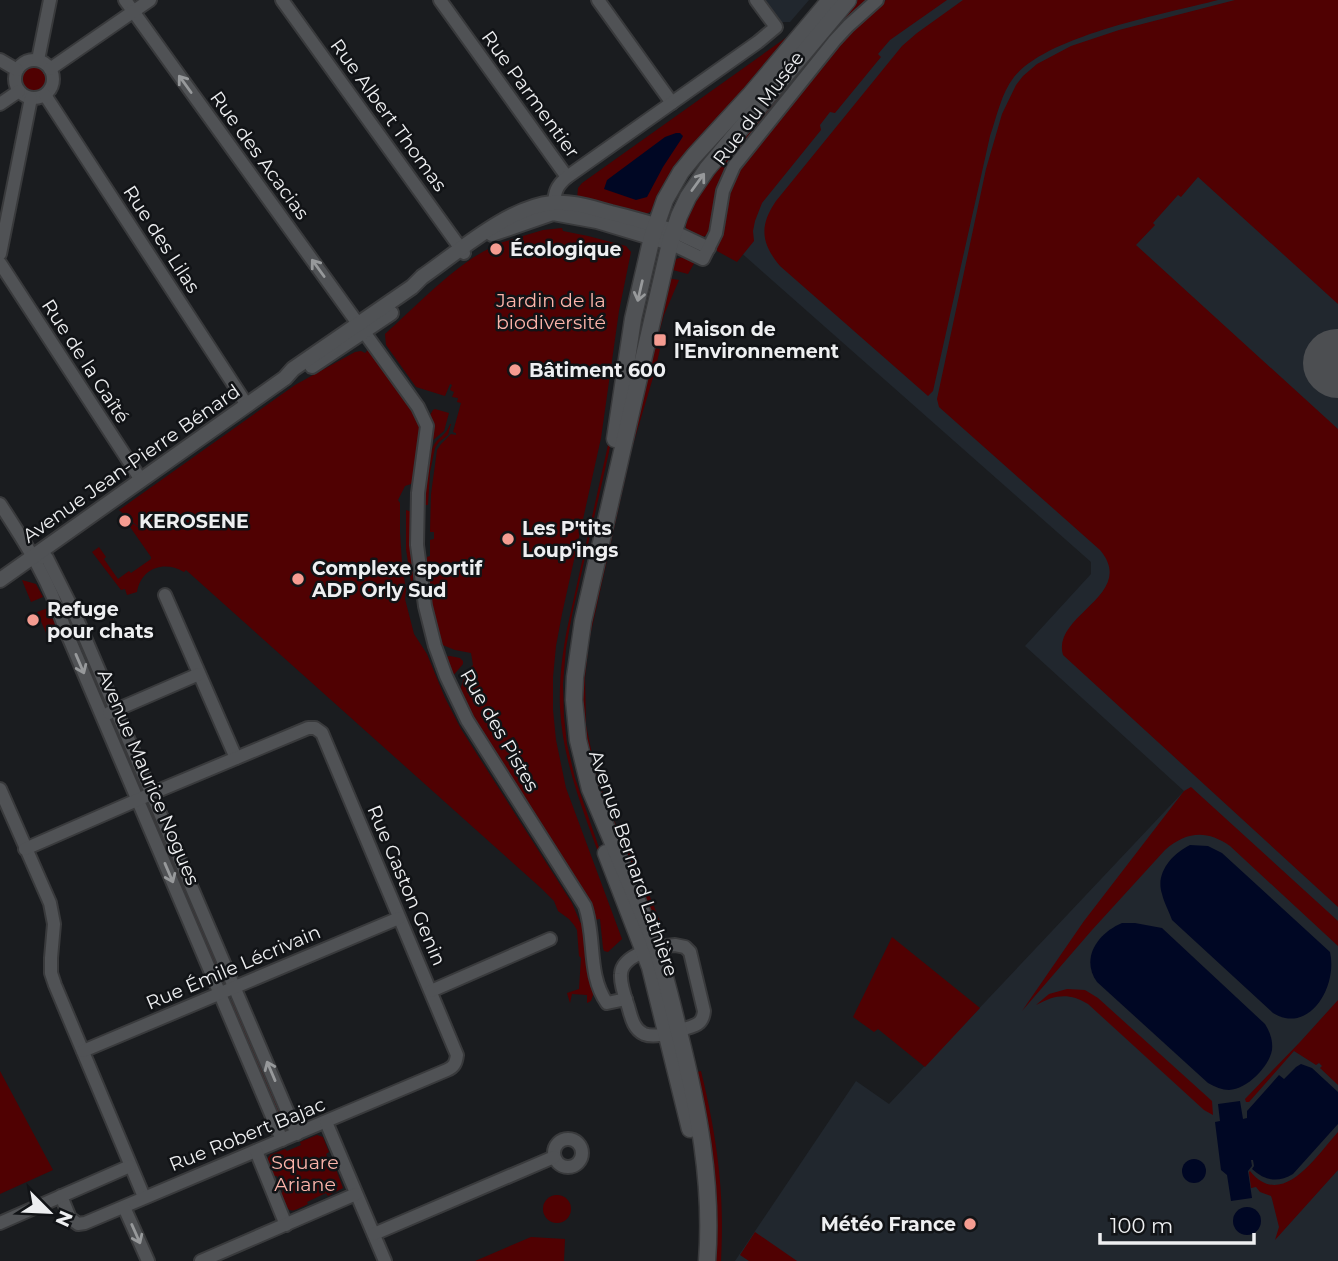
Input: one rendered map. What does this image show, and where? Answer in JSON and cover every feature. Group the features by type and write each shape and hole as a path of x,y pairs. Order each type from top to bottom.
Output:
{"main road":[{"name":"Avenue Bernard Lathière","path":"651,950 583,793 575,765 566,698 571,640 612,454 633,319 654,231 671,188 694,156 750,95 830,0"},
{"name":"Avenue Bernard Lathière","path":"706,1261 706,1172 697,1114 651,950 590,789 578,740 574,700 576,657 679,215 696,185 848,0"},
{"name":"Avenue Bernard Lathière","path":"672,1031 698,1175 701,1212 699,1261"}],"street":[{"path":"38,60 50,0"},
{"name":"Rue des Acacias","path":"125,0 361,328"},
{"path":"50,69 150,0"},
{"name":"Rue Albert Thomas","path":"282,0 463,251"},
{"name":"Rue Parmentier","path":"440,0 567,177"},
{"path":"598,0 672,103"},
{"path":"554,208 556,189 567,177 776,27 757,0"},
{"name":"Rue du Musée","path":"672,237 706,254 716,233 723,191 734,166 835,40 877,0"},
{"path":"0,104 25,95 45,95 52,85 50,69 38,60 26,61 17,70 15,81 25,95 0,254"},
{"path":"0,61 17,70"},
{"name":"Rue des Lilas","path":"45,95 247,405"},
{"name":"Avenue Jean-Pierre Bénard","path":"0,580 285,377 313,365 422,277 463,251 505,219 528,208 579,204 672,237"},
{"name":"Rue de la Gaîté","path":"0,263 141,480"},
{"name":"Rue des Pistes","path":"361,328 418,407 427,426 418,493 418,561 429,622 446,676 467,720 586,906 597,983 603,998 607,1003 626,999"},
{"path":"0,504 34,556"},
{"name":"Avenue Maurice Nogues","path":"34,556 47,558 74,612 297,1134"},
{"name":"Avenue Maurice Nogues","path":"34,556 48,583 65,629 282,1140"},
{"path":"26,849 236,758 165,595"},
{"path":"102,716 199,674"},
{"name":"Rue Gaston Genin","path":"236,758 308,728 322,733 456,1052 456,1060"},
{"path":"0,789 50,903 54,924 51,958 54,985 144,1197"},
{"name":"Rue Émile Lécrivain","path":"83,1051 399,918"},
{"path":"431,991 550,939"},
{"path":"675,945 687,948 690,952 705,1014 700,1023 654,1035 641,1031 633,1022 621,980 622,969 629,960 651,950 675,945"},
{"name":"Rue Robert Bajac","path":"61,1196 70,1218 78,1224 85,1223 452,1068 456,1060"},
{"path":"326,1122 385,1261"},
{"path":"256,1151 286,1225"},
{"path":"374,1234 554,1157"},
{"path":"0,1223 130,1166"},
{"path":"201,1261 219,1258 233,1248 356,1194"},
{"path":"124,1207 149,1261"},
{"path":"233,1248 239,1261"}],"shaded area":[{"path":"762,0 809,0 790,22 778,22"},
{"path":"894,0 1338,0 1338,1261 735,1261 856,1081 889,1104 1184,791 1025,646 1091,574 1091,562 729,242"}],"green space":[{"path":"819,0 823,0 654,210 638,214 577,199 578,188 582,183 787,37"},
{"path":"854,0 868,0 828,40 725,169 718,188 711,230 700,238 687,231 683,218 695,195"},
{"path":"886,0 947,0 890,40 878,54 881,57 835,113 830,112 820,125 821,130 762,203 755,221 754,241 737,262 717,251 729,192 740,166 844,38"},
{"path":"963,0 1218,0 1139,19 1080,38 1030,62 1014,77 1003,98 990,136 933,391 928,396 780,266 769,250 764,234 767,218 776,201 902,46"},
{"path":"1235,0 1338,0 1338,304 1198,177 1181,197 1178,195 1136,245 1338,429 1338,907 1063,655 1063,641 1069,628 1102,592 1109,580 1109,566 1100,550 939,407 937,399 986,169 1002,114 1016,85 1037,64 1071,46 1119,30"},
{"path":"34,67 43,70 46,79 43,88 34,91 25,88 22,79 25,70"},
{"name":"Jardin de la biodiversité","path":"562,228 563,231 626,246 631,252 619,311 601,438 562,614 553,677 556,740 566,788 622,939 608,952 603,948 600,919 594,920 459,693 466,672 473,665 471,653 440,644 426,579 430,540 434,539 434,532 430,532 431,494 437,450 451,434 456,435 453,432 461,403 457,402 458,398 452,397 454,392 450,390 450,384 445,396 416,387 386,345 385,334 436,287 477,255 490,248 494,253 500,248 500,243 543,230"},
{"path":"687,256 696,260 688,274 669,269 676,259"},
{"path":"636,270 639,271 609,452 572,615 563,684 567,744 575,778 633,937 630,937 573,780 563,737 560,698 565,639 608,445 624,323"},
{"path":"667,278 679,280 664,315 655,348 660,349 632,448 589,641 585,678 586,725 596,773 609,811 639,870 662,926 655,929 592,784 578,677"},
{"name":"Complexe sportif ADP Orly Sud","path":"368,350 415,412 421,428 414,479 411,484 405,486 398,500 405,599 414,634 427,654 461,729 572,903 583,929 586,929 594,992 591,1001 587,1003 587,995 572,994 570,1003 567,993 579,989 581,958 577,930 569,919 558,911 554,901 542,889 186,570 184,572 169,567 154,568 143,577 137,592 127,595 125,589 121,590 92,552 99,547 118,579 151,559 128,524 131,522 143,531 119,510 295,385 355,352 365,353"},
{"path":"435,409 449,413 444,431 433,440 428,449 432,422 430,415"},
{"path":"450,424 448,435 435,448 428,505 425,505 431,453 435,443"},
{"path":"406,510 412,512 412,589 406,549"},
{"path":"22,580 36,584 43,597 31,602"},
{"path":"48,608 60,635 49,640 37,612"},
{"path":"70,611 106,702 100,701 64,613"},
{"path":"450,656 463,661 452,677 444,657"},
{"path":"115,723 142,782 140,785 137,785 111,727"},
{"path":"1191,787 1338,921 1338,946 1230,846 1205,835 1189,836 1165,850 1022,1011 1084,921 1184,791"},
{"path":"150,806 225,977 223,979 218,979 147,808"},
{"path":"892,937 980,1008 925,1067 878,1029 874,1032 853,1017"},
{"path":"1067,989 1085,990 1098,998 1212,1101 1213,1115 1204,1110 1088,1004 1062,996 1036,1005 1049,994"},
{"path":"233,1000 287,1130 284,1130 229,1003"},
{"path":"1338,1000 1338,1085 1320,1068 1322,1066 1319,1063 1316,1065 1294,1051 1249,1102 1246,1102 1245,1099"},
{"path":"691,1046 697,1072 701,1071 715,1142 721,1189 721,1261 710,1261 688,1047"},
{"path":"0,1071 53,1170 0,1194"},
{"path":"1338,1132 1338,1170 1275,1240 1279,1227 1271,1196 1260,1192 1256,1187 1251,1188 1249,1172 1262,1182 1274,1185 1286,1182 1309,1165"},
{"name":"Square Ariane","path":"317,1135 323,1137 329,1152 326,1154 333,1170 336,1169 343,1188 290,1210 281,1193 283,1192 277,1176 274,1176 267,1159 270,1155 285,1149 287,1151"},
{"path":"557,1195 567,1199 571,1209 567,1219 557,1223 547,1219 543,1209 547,1199"},
{"path":"755,1232 797,1261 749,1261 740,1255"},
{"path":"531,1237 565,1239 564,1261 475,1261"}],"water":[{"path":"676,133 683,136 647,197 636,200 604,189 607,180 665,137"},
{"path":"1190,845 1208,846 1222,853 1330,952 1330,979 1318,1004 1309,1013 1298,1018 1286,1018 1273,1013 1172,920 1160,886 1161,879 1171,859"},
{"path":"1122,923 1162,928 1265,1024 1271,1036 1272,1050 1267,1063 1256,1076 1236,1089 1218,1088 1208,1083 1097,982 1090,964 1094,947 1113,927"},
{"path":"1301,1064 1312,1068 1338,1092 1338,1124 1293,1174 1287,1177 1277,1180 1262,1176 1252,1169 1254,1166 1251,1160 1252,1166 1248,1171 1252,1198 1231,1201 1227,1175 1221,1170 1215,1122 1220,1121 1218,1104 1240,1101 1243,1119 1247,1118 1247,1111 1279,1075 1284,1079"},
{"path":"1194,1159 1203,1162 1206,1171 1203,1180 1194,1183 1185,1180 1182,1171 1185,1162"},
{"path":"1247,1207 1257,1211 1261,1221 1257,1231 1247,1235 1237,1231 1233,1221 1237,1211"}],"place":[{"name":"Écologique","path":"496,249"},
{"name":"Maison de l'Environnement","path":"660,340"},
{"name":"Bâtiment 600","path":"515,370"},
{"name":"KEROSENE","path":"125,521"},
{"name":"Les P'tits Loup'ings","path":"508,539"},
{"name":"Complexe sportif ADP Orly Sud","path":"298,579"},
{"name":"Refuge pour chats","path":"33,620"},
{"name":"Météo France","path":"970,1224"}]}
